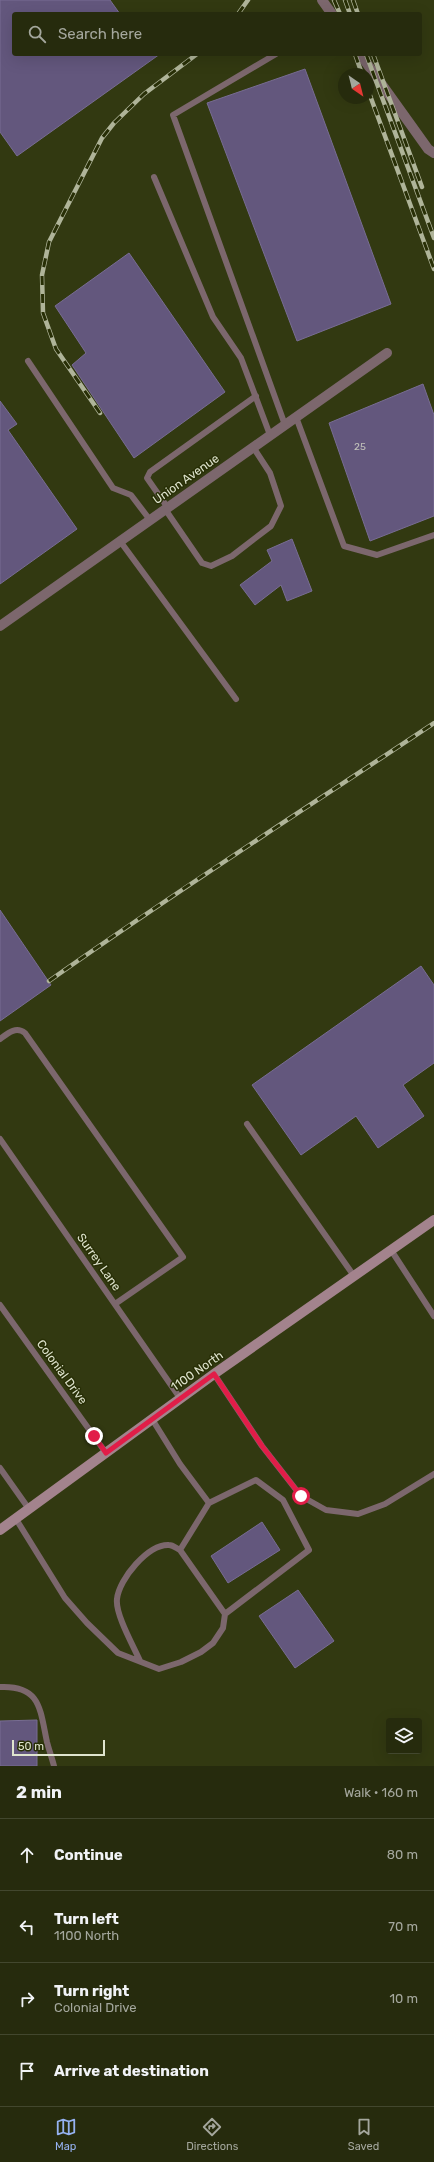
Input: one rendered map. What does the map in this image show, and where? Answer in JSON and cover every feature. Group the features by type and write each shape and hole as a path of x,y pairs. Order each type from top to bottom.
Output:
{"main road":[{"name":"1100 North","path":"0,1530 180,1398 434,1220"}],"street":[{"path":"322,0 331,12"},
{"path":"330,0 338,12"},
{"path":"361,56 428,149 434,149"},
{"path":"369,56 434,149"},
{"name":"Union Avenue","path":"0,626 387,353"}],"lane":[{"path":"273,56 173,115 285,425"},
{"path":"154,177 213,317 241,358 270,435"},
{"path":"28,361 113,488 131,495 150,520"},
{"path":"253,447 270,473 280,506 271,526 232,556 211,566 202,563 147,478 150,472 256,396"},
{"path":"296,416 344,546 377,555 434,535"},
{"path":"120,541 236,699"},
{"path":"0,1039 13,1030 18,1029 25,1033 183,1258 115,1304"},
{"path":"247,1124 354,1276"},
{"name":"Surrey Lane","path":"0,1139 180,1398"},
{"path":"391,1250 434,1316"},
{"name":"Colonial Drive","path":"0,1305 106,1453"},
{"path":"214,1374 262,1446 301,1496 326,1510 358,1514 385,1504 434,1474"},
{"path":"152,1419 180,1464 209,1503"},
{"path":"0,1468 29,1509"},
{"path":"180,1550 209,1503 256,1480 283,1500 309,1550 225,1614"},
{"path":"16,1519 53,1576 65,1598 87,1623 118,1653 159,1669 181,1662 201,1652 213,1643 223,1628 225,1614 180,1550 171,1544 160,1546 143,1558 126,1575 116,1599 120,1614 140,1661"},
{"path":"0,1687 17,1686 30,1695 37,1703 42,1714 54,1766"}],"building":[{"path":"0,0 110,0 119,12 12,12 12,56 157,56 17,156 0,132"},
{"path":"305,69 391,304 297,341 207,103"},
{"path":"129,253 225,392 134,458 72,365 86,353 55,306"},
{"path":"423,384 434,415 434,516 370,541 329,423"},
{"path":"0,401 17,424 8,430 77,529 0,584"},
{"path":"292,539 312,591 287,601 281,585 255,605 240,585 272,561 267,550"},
{"path":"0,910 51,985 0,1021"},
{"path":"421,966 434,985 434,1063 403,1085 424,1116 378,1148 356,1116 301,1155 252,1085"},
{"path":"262,1522 280,1550 228,1583 211,1556"},
{"path":"298,1590 334,1641 295,1668 259,1616"},
{"path":"37,1720 37,1766 0,1766 0,1721"}],"railway":[{"path":"239,12 248,0"},
{"path":"334,0 339,12"},
{"path":"345,0 349,12"},
{"path":"353,0 357,12"},
{"path":"100,413 56,349 43,313 42,275 49,242 102,138 114,123 144,94 194,56"},
{"path":"356,56 360,68"},
{"path":"367,56 434,238"},
{"path":"374,56 422,187"},
{"path":"373,104 434,269"},
{"path":"49,981 192,883 434,723"}],"route":[{"path":"94,1436 106,1453 214,1374 262,1446 301,1496"}]}
